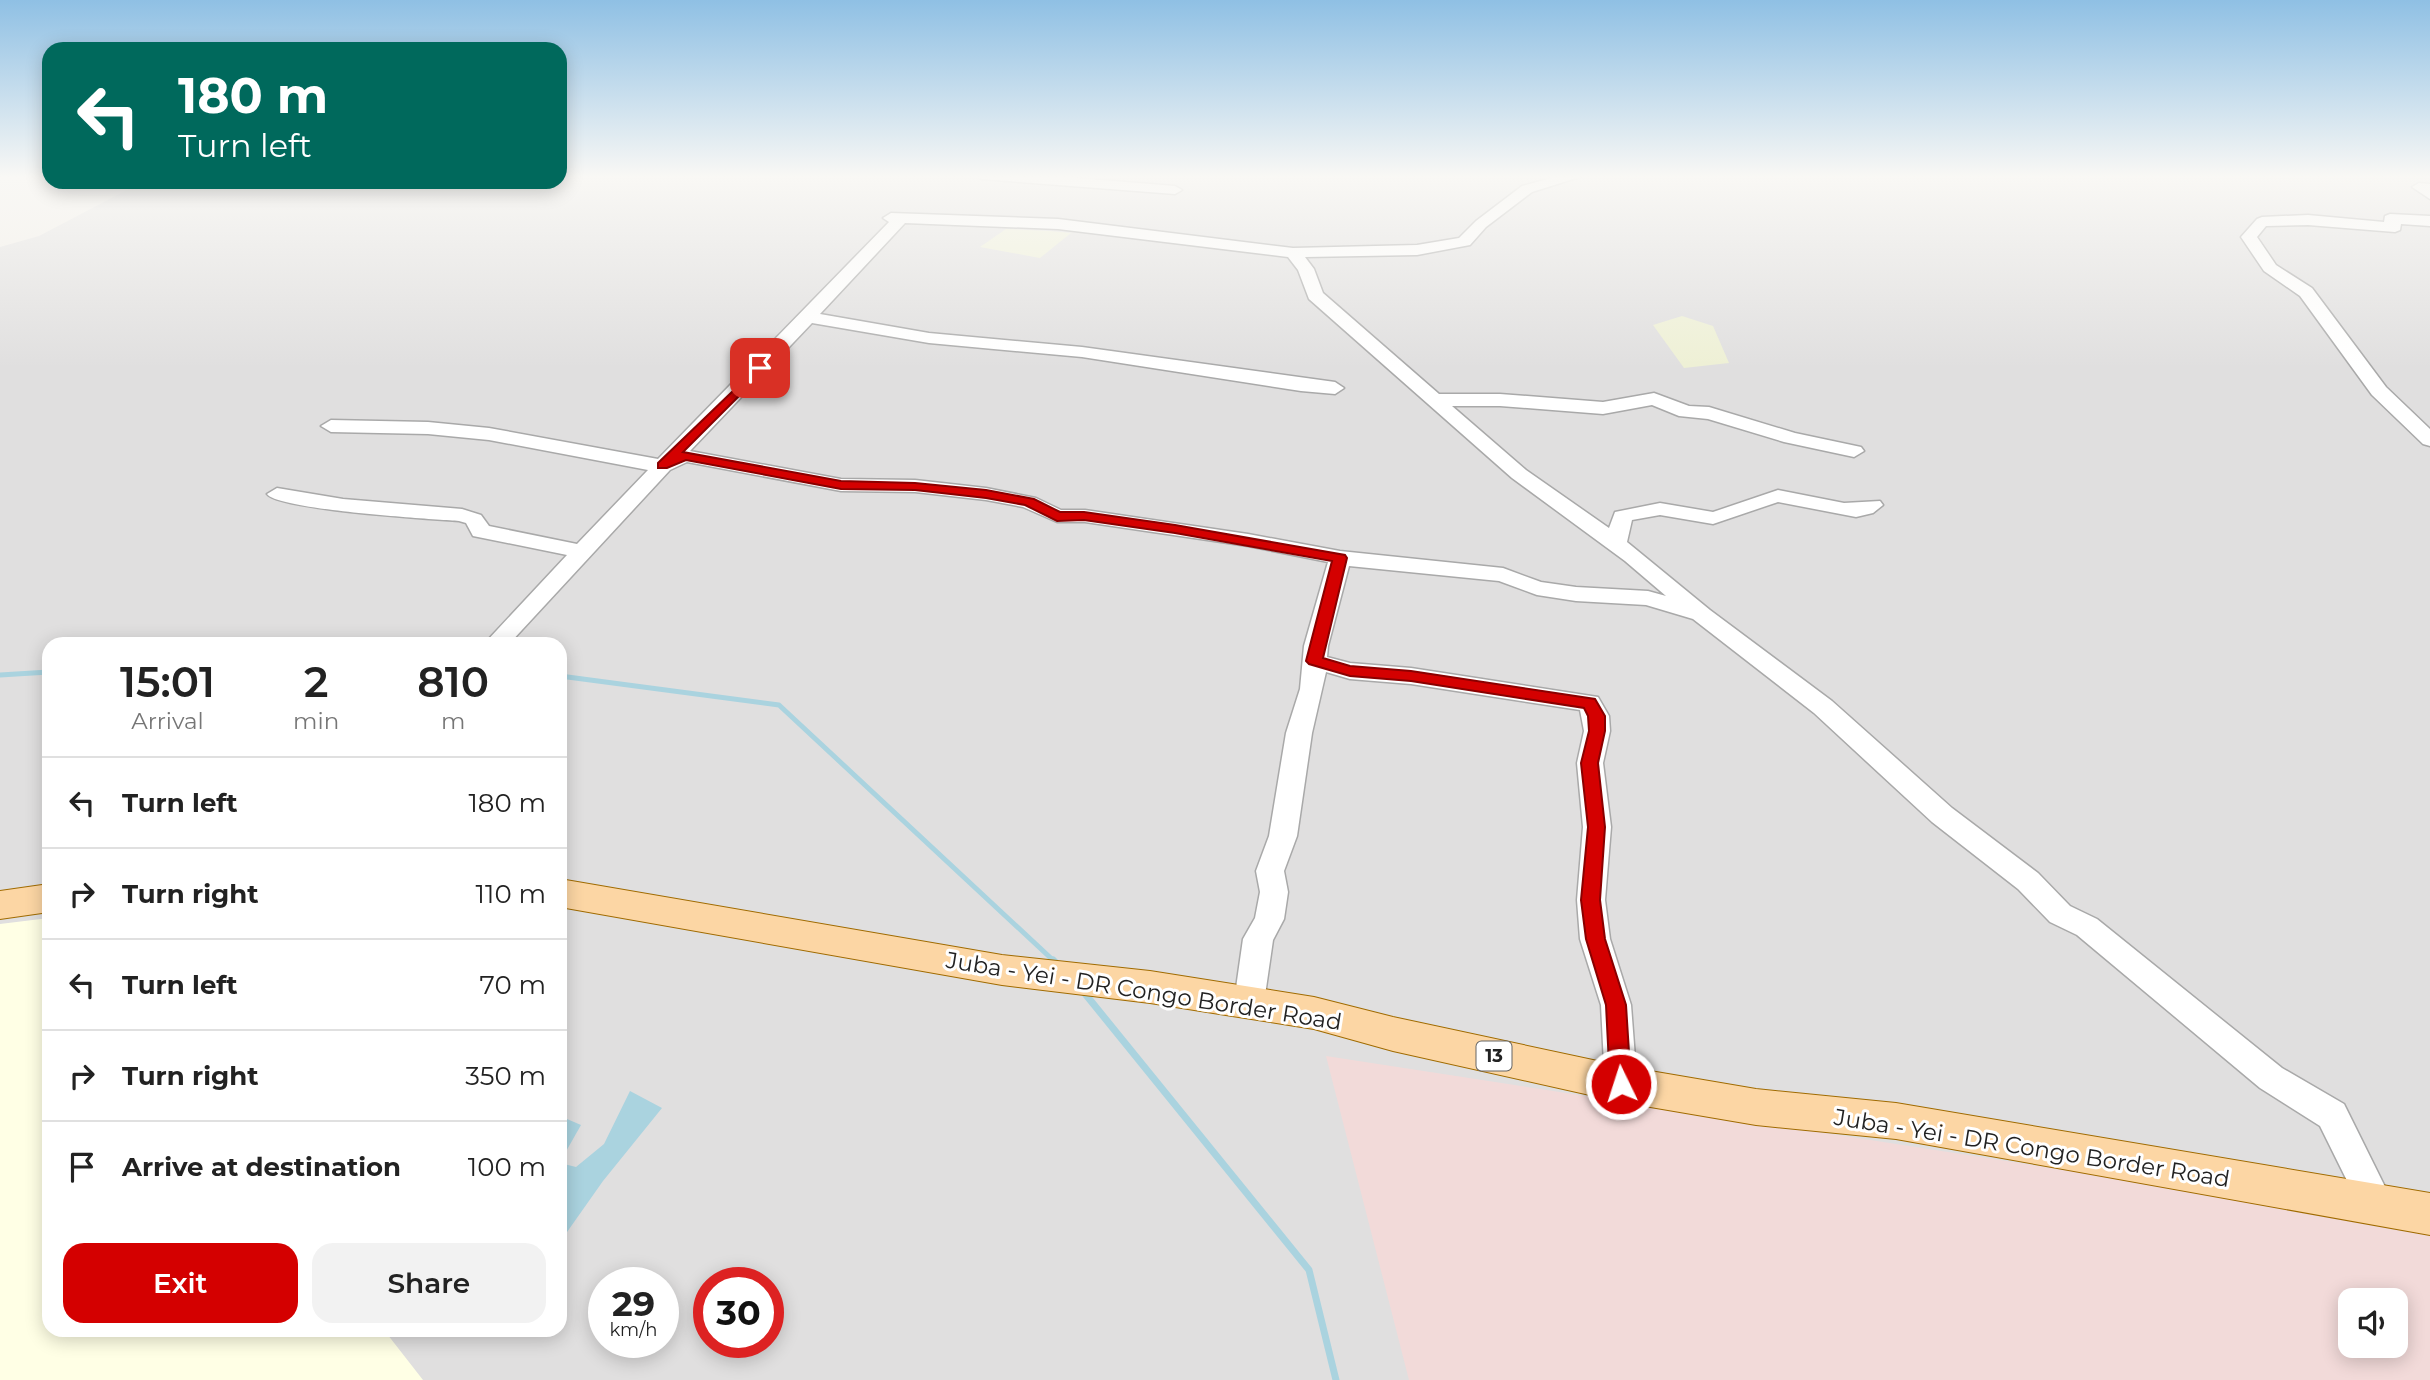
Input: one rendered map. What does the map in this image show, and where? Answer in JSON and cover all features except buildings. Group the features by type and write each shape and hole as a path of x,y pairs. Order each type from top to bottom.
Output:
{"main road":[{"name":"Juba - Yei - DR Congo Border Road","path":"567,894 1002,970 1314,1013 1393,1034 1621,1084 1756,1107 1896,1121 2430,1214"},
{"path":"0,905 42,899"}],"street":[{"path":"503,637 663,466 728,402 877,239"},
{"path":"1183,239 1293,253 1417,250 1455,245 1466,239"},
{"path":"2251,239 2270,268 2306,292 2379,391 2430,440"},
{"path":"1293,253 1306,269 1315,295 1519,474 1616,544 1702,615 1824,707 1942,815 2028,881 2060,914 2087,927 2271,1078 2332,1115 2377,1205"},
{"path":"807,317 929,338 1082,352 1301,386 1335,388"},
{"path":"1436,400 1500,400 1603,408 1654,400 1686,412 1709,413 1791,438 1854,451"},
{"path":"331,426 428,428 489,434 663,466 685,456 841,485 915,486 986,494 1029,502 1057,516 1084,516 1175,529 1340,558 1503,575 1537,588 1576,594 1648,598 1702,615"},
{"path":"277,494 343,505 461,516 474,519 481,531 583,552"},
{"path":"1616,544 1622,516 1660,509 1713,518 1782,495 1815,504 1826,504 1847,512 1869,509 1873,505"},
{"path":"1249,1003 1258,939 1269,919 1274,892 1270,871 1283,836 1299,733 1312,689 1314,661 1340,558"},
{"path":"1314,661 1350,671 1411,676 1589,703 1597,716 1597,731 1590,763 1597,827 1591,900 1595,939 1616,1005 1621,1084"}],"shaded area":[{"path":"27,239 2430,239 2430,1380 0,1380 0,247"},
{"path":"991,239 1063,239 1040,258 980,247"},
{"path":"1682,316 1713,326 1729,363 1684,368 1653,325"},
{"path":"42,919 42,1337 389,1337 423,1380 0,1380 0,924"},
{"path":"1326,1056 2227,1195 2430,1234 2430,1380 1409,1380"}],"water":[{"path":"630,1091 662,1108 603,1181 567,1232 567,1165 576,1167 604,1144"},
{"path":"567,1119 581,1125 567,1150"}],"waterway":[{"path":"0,675 42,672"},
{"path":"567,677 779,705 1055,962"},
{"path":"1055,962 1058,965"},
{"path":"1082,990 1309,1270 1336,1380"}],"route":[{"path":"760,368 663,466 685,456 720,460 841,485 915,486 944,492 986,494 1029,502 1057,516 1084,516 1175,529 1340,558 1314,661 1350,671 1411,676 1589,703 1597,716 1597,731 1590,763 1597,827 1591,900 1595,939 1616,1005 1621,1084"}]}
